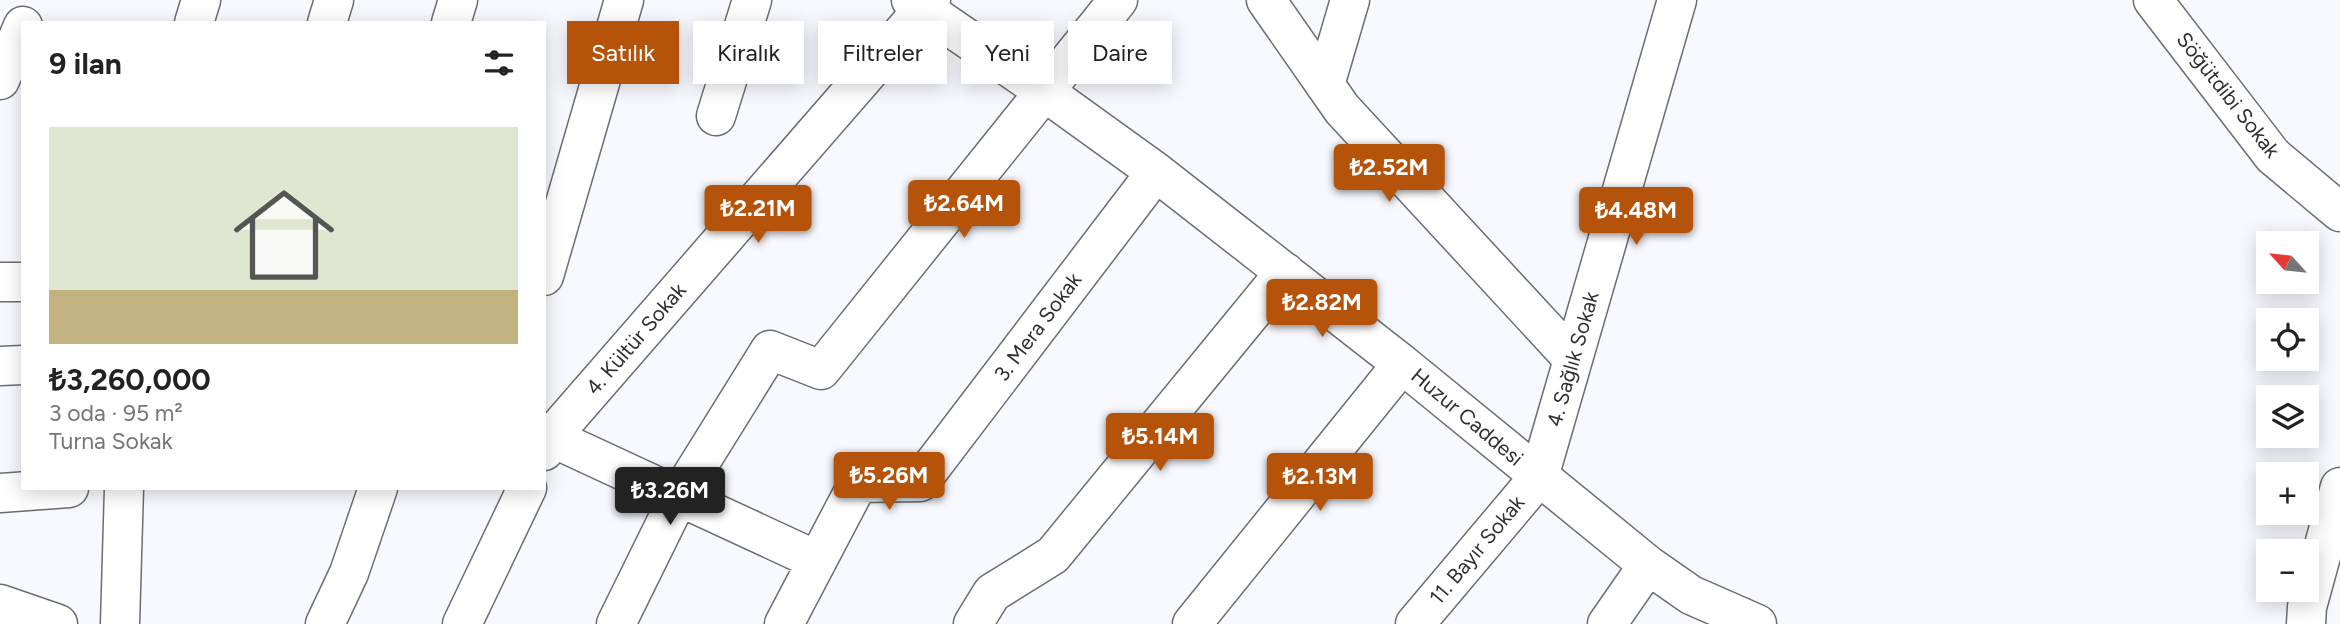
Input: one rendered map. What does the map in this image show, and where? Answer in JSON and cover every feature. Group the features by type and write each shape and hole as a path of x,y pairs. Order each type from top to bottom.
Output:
{"street":[{"path":"24,21 34,0"},
{"path":"195,21 201,0"},
{"path":"328,21 334,0"},
{"path":"452,21 458,0"},
{"path":"546,269 624,0"},
{"path":"716,116 752,0"},
{"path":"616,624 678,498 770,350 821,370 1118,0"},
{"path":"1266,0 1342,108 1573,359"},
{"path":"1325,85 1349,0"},
{"name":"4. Sağlık Sokak","path":"1539,477 1677,0"},
{"name":"Söğütdibi Sokak","path":"2158,2 2273,156 2340,212"},
{"name":"Huzur Caddesi","path":"922,3 1156,172 1402,364 1648,565 1683,610 1758,624"},
{"name":"4. Kültür Sokak","path":"547,441 922,3"},
{"path":"0,80 21,29"},
{"name":"3. Mera Sokak","path":"816,560 858,483 920,481 1156,172"},
{"path":"973,624 992,593 1053,555 1285,272"},
{"path":"0,282 21,282"},
{"path":"1192,624 1402,364"},
{"path":"0,366 21,365"},
{"path":"547,441 816,560 785,624"},
{"name":"11. Bayır Sokak","path":"1415,624 1539,477"},
{"path":"2306,624 2307,607 2340,487"},
{"path":"0,494 46,490"},
{"path":"120,624 124,490"},
{"path":"462,624 526,490"},
{"path":"325,624 349,573 366,492"},
{"path":"1607,624 1648,565"},
{"path":"0,604 58,624"}]}
